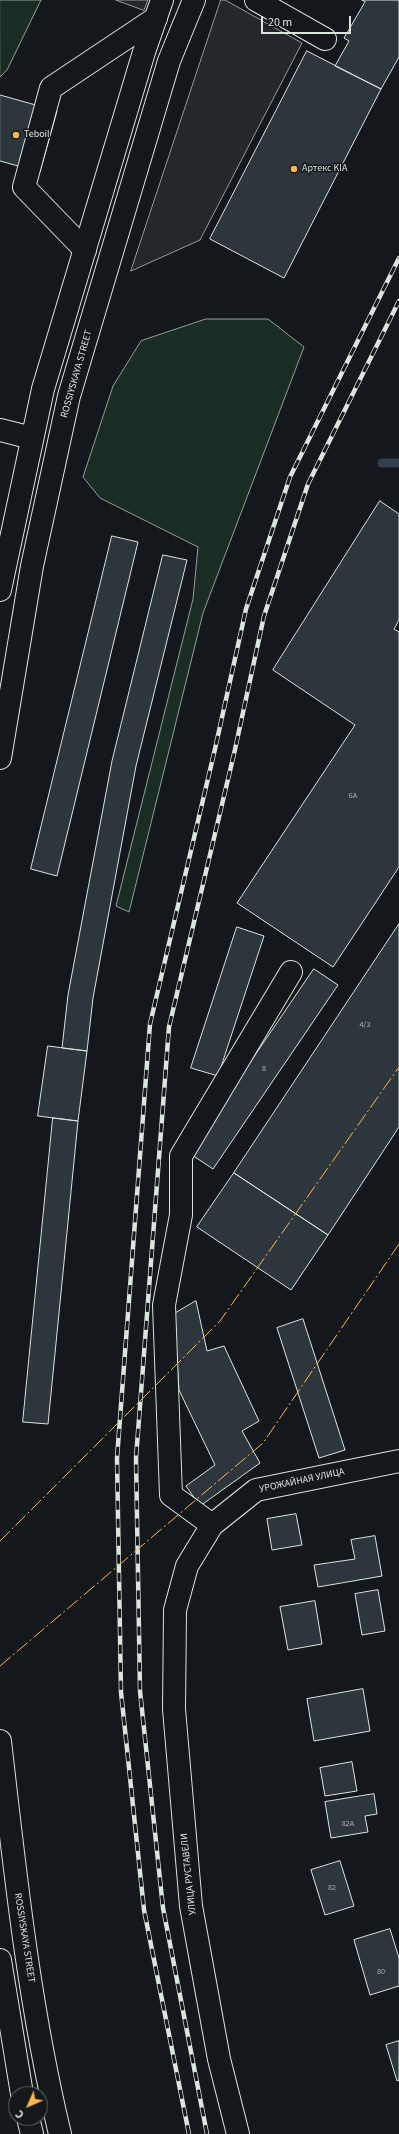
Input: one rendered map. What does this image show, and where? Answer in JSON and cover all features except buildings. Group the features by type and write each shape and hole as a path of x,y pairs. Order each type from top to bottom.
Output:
{"main road":[{"name":"ROSSIYSKAYA STREET","path":"0,758 32,566 69,396 169,61 194,0"},
{"path":"256,0 325,39"},
{"path":"0,590 43,389 159,9"},
{"path":"85,250 24,187 51,88 159,9"},
{"path":"0,430 32,438"},
{"path":"212,1525 171,1495 164,1305 181,1215 181,1156 291,972"},
{"name":"УРОЖАЙНАЯ УЛИЦА","path":"175,1610 187,1566 212,1525 256,1490 399,1461"},
{"name":"УЛИЦА РУСТАВЕЛИ","path":"175,1610 174,1709 191,1906 219,2059 238,2134"},
{"name":"ROSSIYSKAYA STREET","path":"0,1741 18,1901 47,2081 60,2134"},
{"path":"0,1960 21,2086"}],"green space":[{"path":"0,0 41,0 7,70 0,77"},
{"path":"206,319 268,319 304,347 203,613 129,912 116,906 193,599 198,547 100,498 83,477 113,386 141,341"}],"shaded area":[{"path":"116,0 148,0 144,10"},
{"path":"221,0 225,0 302,43 200,240 131,271"}],"waterway":[{"path":"382,463 399,463"}],"railway":[{"path":"189,2134 144,1910 121,1692 117,1458 150,1024 215,749 246,609 290,477 399,258"},
{"path":"207,2134 163,1908 140,1691 136,1458 169,1027 234,754 264,616 308,484 399,301"}],"power":[{"path":"0,1541 220,1321 399,1067"},
{"path":"0,1666 263,1443 399,1244"}],"place":[{"name":"Teboil","path":"16,135"},
{"name":"Артекс KIA","path":"294,169"}]}
